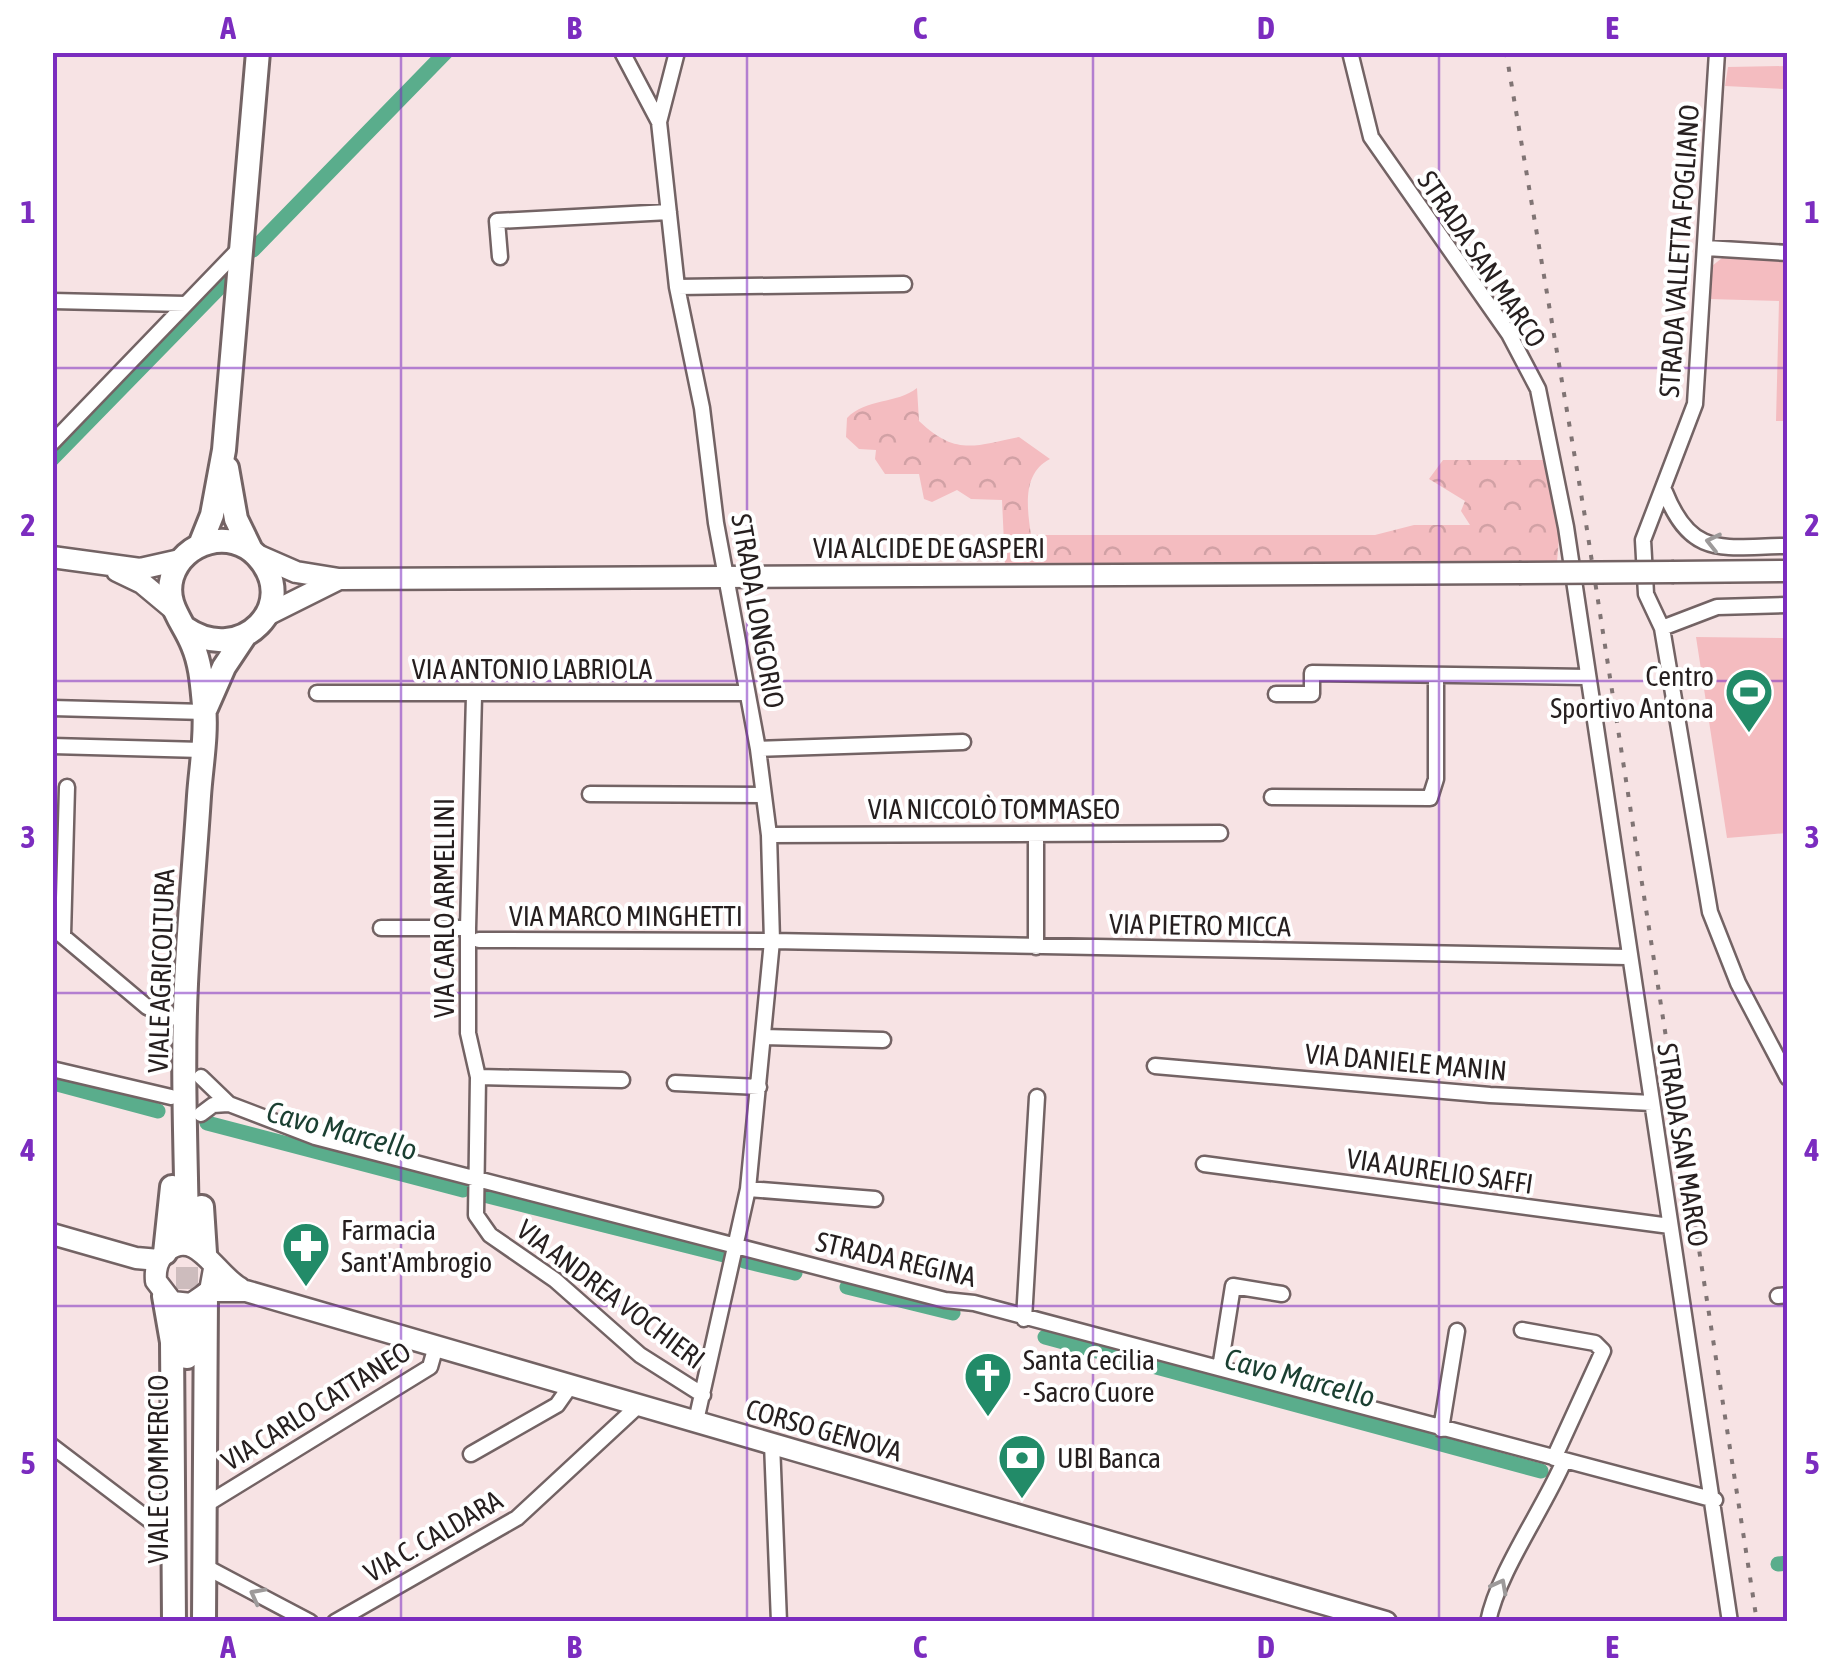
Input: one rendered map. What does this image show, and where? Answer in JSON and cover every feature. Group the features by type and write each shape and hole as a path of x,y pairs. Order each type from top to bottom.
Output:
{"main road":[{"path":"200,545 212,515 224,450 258,52"},
{"path":"224,450 236,519 270,578 266,616"},
{"path":"52,556 140,570 180,560 200,545 226,540 254,552"},
{"name":"VIA ALCIDE DE GASPERI","path":"254,552 296,572 339,579 1788,571"},
{"path":"172,608 170,583 180,560"},
{"path":"110,568 142,584 172,608"},
{"name":"VIA ALCIDE DE GASPERI","path":"266,616 339,579"},
{"name":"VIALE AGRICOLTURA","path":"172,608 185,628 199,665 205,712 189,944 187,1234"},
{"name":"VIALE AGRICOLTURA","path":"205,712 224,667 244,637 266,616"},
{"path":"185,628 214,642 244,637"},
{"path":"174,1622 172,1342 160,1262 172,1211 171,1018 189,944"},
{"path":"189,944 200,995 209,1277 204,1622"},
{"path":"55,1241 160,1262"},
{"name":"CORSO GENOVA","path":"160,1262 186,1245 209,1277 246,1291 1386,1622"},
{"name":"CORSO GENOVA","path":"164,1296 182,1304 209,1277"},
{"name":"VIALE COMMERCIO","path":"187,1316 189,1622"}],"street":[{"name":"STRADA LONGORIO","path":"622,52 659,122 677,287 702,408 769,835 772,941 748,1189 696,1421"},
{"path":"659,122 677,52"},
{"name":"STRADA SAN MARCO","path":"1350,52 1371,137 1509,334 1538,389 1566,527 1627,957 1715,1500 1730,1622"},
{"name":"STRADA VALLETTA FOGLIANO","path":"1717,52 1695,404 1644,540 1646,594 1662,628 1710,912 1738,983 1788,1078"},
{"path":"500,257 498,221 669,212"},
{"path":"1706,248 1788,253"},
{"path":"52,443 241,249"},
{"path":"677,287 904,284"},
{"path":"52,301 186,304"},
{"path":"1665,492 1678,525 1692,537 1715,546 1788,546"},
{"path":"1662,628 1717,607 1788,606"},
{"path":"1276,694 1312,694 1312,673 1586,677"},
{"path":"1272,797 1430,798 1436,778 1436,674"},
{"name":"VIA ANTONIO LABRIOLA","path":"317,693 747,693"},
{"name":"VIA CARLO ARMELLINI","path":"474,696 468,1033 478,1077 475,1178"},
{"path":"52,708 205,712"},
{"path":"758,748 963,742"},
{"path":"52,746 202,750"},
{"path":"67,787 58,931 147,1006 171,1018"},
{"path":"590,794 764,795"},
{"name":"VIA NICCOLÒ TOMMASEO","path":"769,835 1220,833"},
{"path":"1036,834 1036,947"},
{"path":"381,928 468,928"},
{"name":"VIA MARCO MINGHETTI","path":"480,940 772,941"},
{"name":"VIA PIETRO MICCA","path":"772,941 1627,957"},
{"path":"763,1037 883,1040"},
{"name":"VIA DANIELE MANIN","path":"1155,1066 1490,1095 1652,1103"},
{"path":"52,1070 171,1097"},
{"name":"STRADA REGINA","path":"201,1077 229,1104 316,1136 1220,1368 1715,1500"},
{"path":"478,1077 622,1080"},
{"path":"675,1084 759,1088"},
{"path":"1024,1318 1036,1097"},
{"path":"202,1114 213,1106 229,1104"},
{"name":"VIA AURELIO SAFFI","path":"1204,1164 1670,1226"},
{"name":"VIA ANDREA VOCHIERI","path":"475,1178 474,1209 490,1235 555,1280 640,1355 702,1395"},
{"path":"748,1189 875,1199"},
{"path":"1220,1368 1233,1286 1282,1294"},
{"path":"1488,1622 1491,1604 1518,1553 1603,1350 1595,1343 1522,1330"},
{"path":"1441,1428 1457,1331"},
{"name":"VIA CARLO CATTANEO","path":"212,1501 430,1367 436,1346"},
{"path":"471,1454 557,1406 571,1385"},
{"name":"VIA C. CALDARA","path":"334,1622 517,1518 638,1404"},
{"path":"772,1443 779,1622"},
{"path":"52,1446 174,1538"},
{"path":"133,1506 158,1508 173,1495"},
{"path":"204,1566 310,1622"}],"green space":[{"path":"1788,66 1784,140 1784,89 1725,86 1728,67"},
{"path":"1722,258 1787,260 1787,421 1776,421 1779,301 1709,299 1712,266"},
{"path":"917,388 919,421 944,440 966,446 1019,437 1050,459 1035,473 1028,492 1031,535 1375,535 1414,525 1470,525 1461,511 1465,501 1429,479 1443,460 1547,460 1559,538 1557,562 1005,565 1002,500 971,499 957,490 932,502 924,499 919,474 885,474 875,459 876,450 859,449 846,437 847,418 855,412"},
{"name":"Centro Sportivo Antona","path":"1696,637 1787,638 1787,833 1727,838"}],"waterway":[{"path":"253,250 446,52"},
{"path":"52,459 223,284"},
{"name":"Cavo Marcello","path":"57,1084 158,1111"},
{"name":"Cavo Marcello","path":"207,1123 463,1190"},
{"name":"Cavo Marcello","path":"480,1194 724,1255"},
{"name":"Cavo Marcello","path":"744,1261 795,1273"},
{"path":"847,1287 953,1313"},
{"name":"Cavo Marcello","path":"1045,1337 1541,1471"},
{"name":"Cavo Marcello","path":"1778,1564 1788,1563"}],"tunnel":[{"path":"187,1234 187,1316"}],"railway":[{"path":"1506,52 1585,517 1757,1622"}],"place":[{"name":"Centro Sportivo Antona","path":"1749,734"},
{"name":"Farmacia Sant'Ambrogio","path":"306,1288"},
{"name":"Santa Cecilia - Sacro Cuore","path":"988,1418"},
{"name":"UBI Banca","path":"1022,1500"}]}
